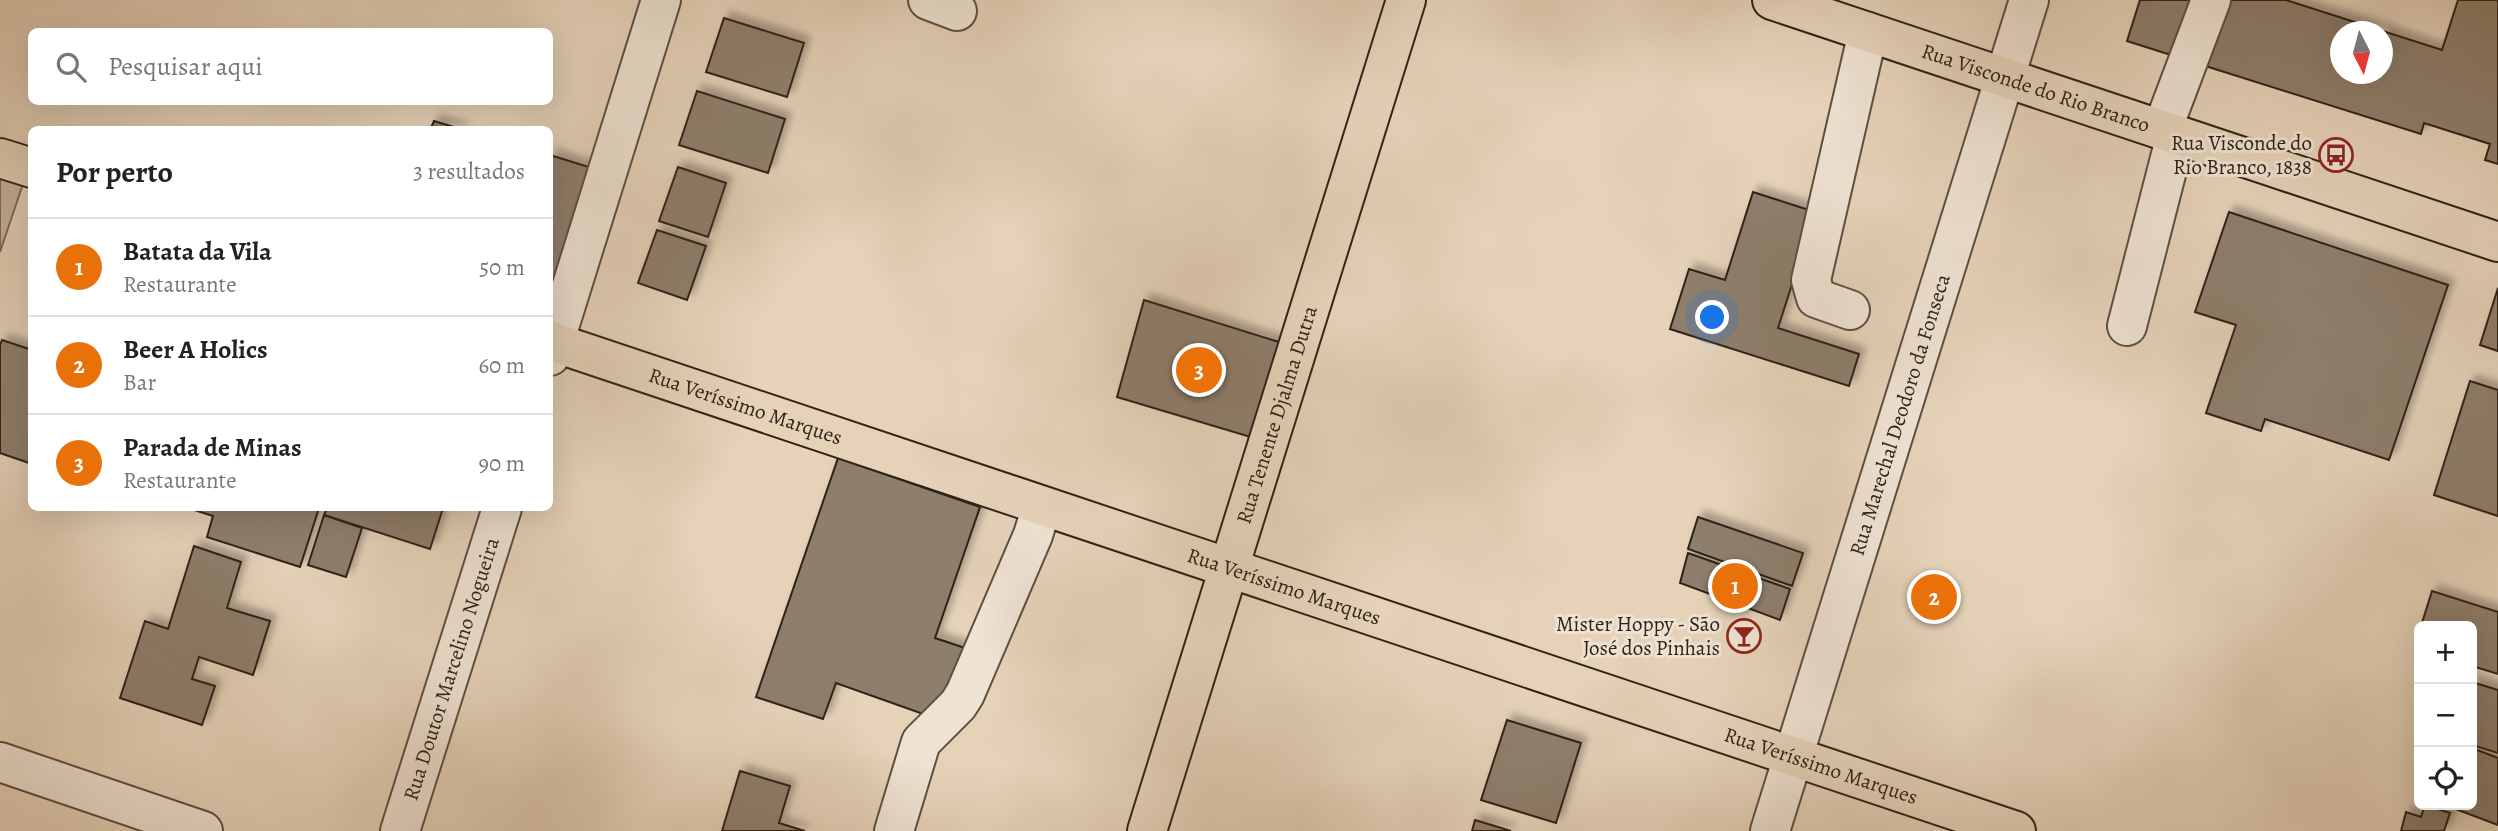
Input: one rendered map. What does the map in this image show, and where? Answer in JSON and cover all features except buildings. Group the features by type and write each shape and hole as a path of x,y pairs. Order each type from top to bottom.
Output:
{"main road":[{"name":"Rua Tenente Djalma Dutra","path":"1147,831 1406,0"},
{"name":"Rua Visconde do Rio Branco","path":"1772,0 2498,242"},
{"path":"0,158 28,167"},
{"name":"Rua Veríssimo Marques","path":"553,347 1042,506 2016,831"}],"street":[{"path":"553,340 662,0"},
{"name":"Rua Marechal Deodoro da Fonseca","path":"1770,831 2029,0"},
{"path":"2127,326 2169,133 2211,0"},
{"path":"1850,310 1816,298 1811,280 1868,32"},
{"path":"894,831 921,742 958,705 965,694 1033,535 1042,506"},
{"name":"Rua Doutor Marcelino Nogueira","path":"400,831 501,511"},
{"path":"0,762 203,831"}],"shaded area":[{"path":"0,170 25,178 0,252"}],"place":[{"name":"Rua Visconde do Rio Branco, 1838","path":"2336,155"},
{"name":"Parada de Minas","path":"1199,370"},
{"name":"Batata da Vila","path":"1735,586"},
{"name":"Beer A Holics","path":"1934,597"},
{"name":"Mister Hoppy - São José dos Pinhais","path":"1744,636"}]}
